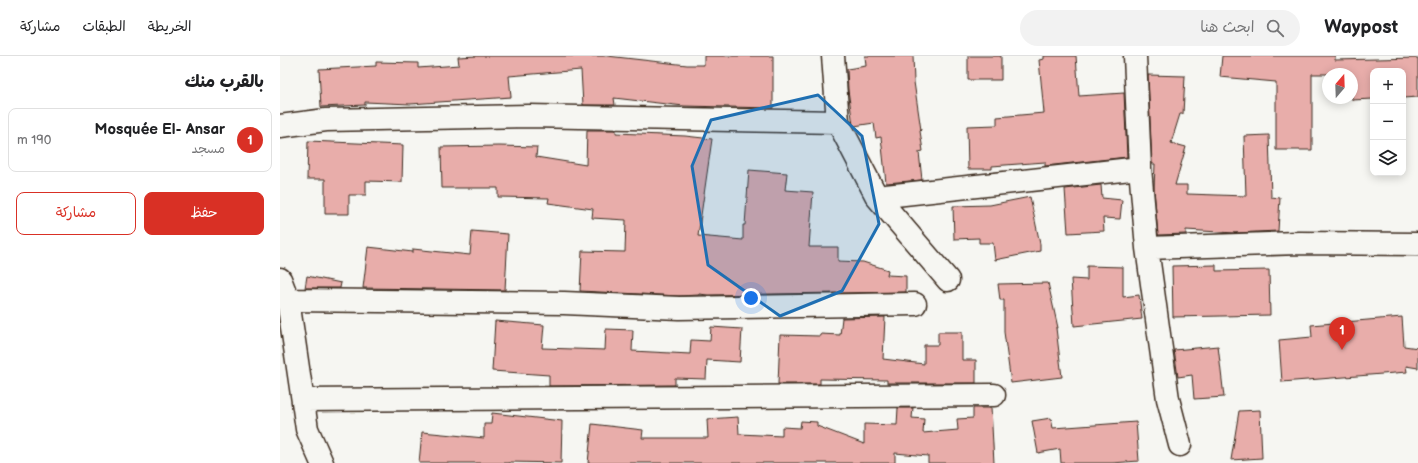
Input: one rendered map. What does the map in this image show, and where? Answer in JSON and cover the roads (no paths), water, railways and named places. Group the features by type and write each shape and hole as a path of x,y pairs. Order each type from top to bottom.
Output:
{"street":[{"path":"833,56 838,122 877,197 948,280"},
{"path":"1136,56 1140,168 1147,248 1168,399 1180,445"},
{"path":"280,126 326,120 529,116 838,122"},
{"path":"877,197 1140,168"},
{"path":"1147,248 1299,243 1418,244"},
{"path":"280,279 288,300 304,400 307,429 322,463"},
{"path":"288,300 564,303 679,308 916,304"},
{"path":"304,400 994,395"}],"place":[{"name":"Mosquée El- Ansar","path":"1342,350"}]}
